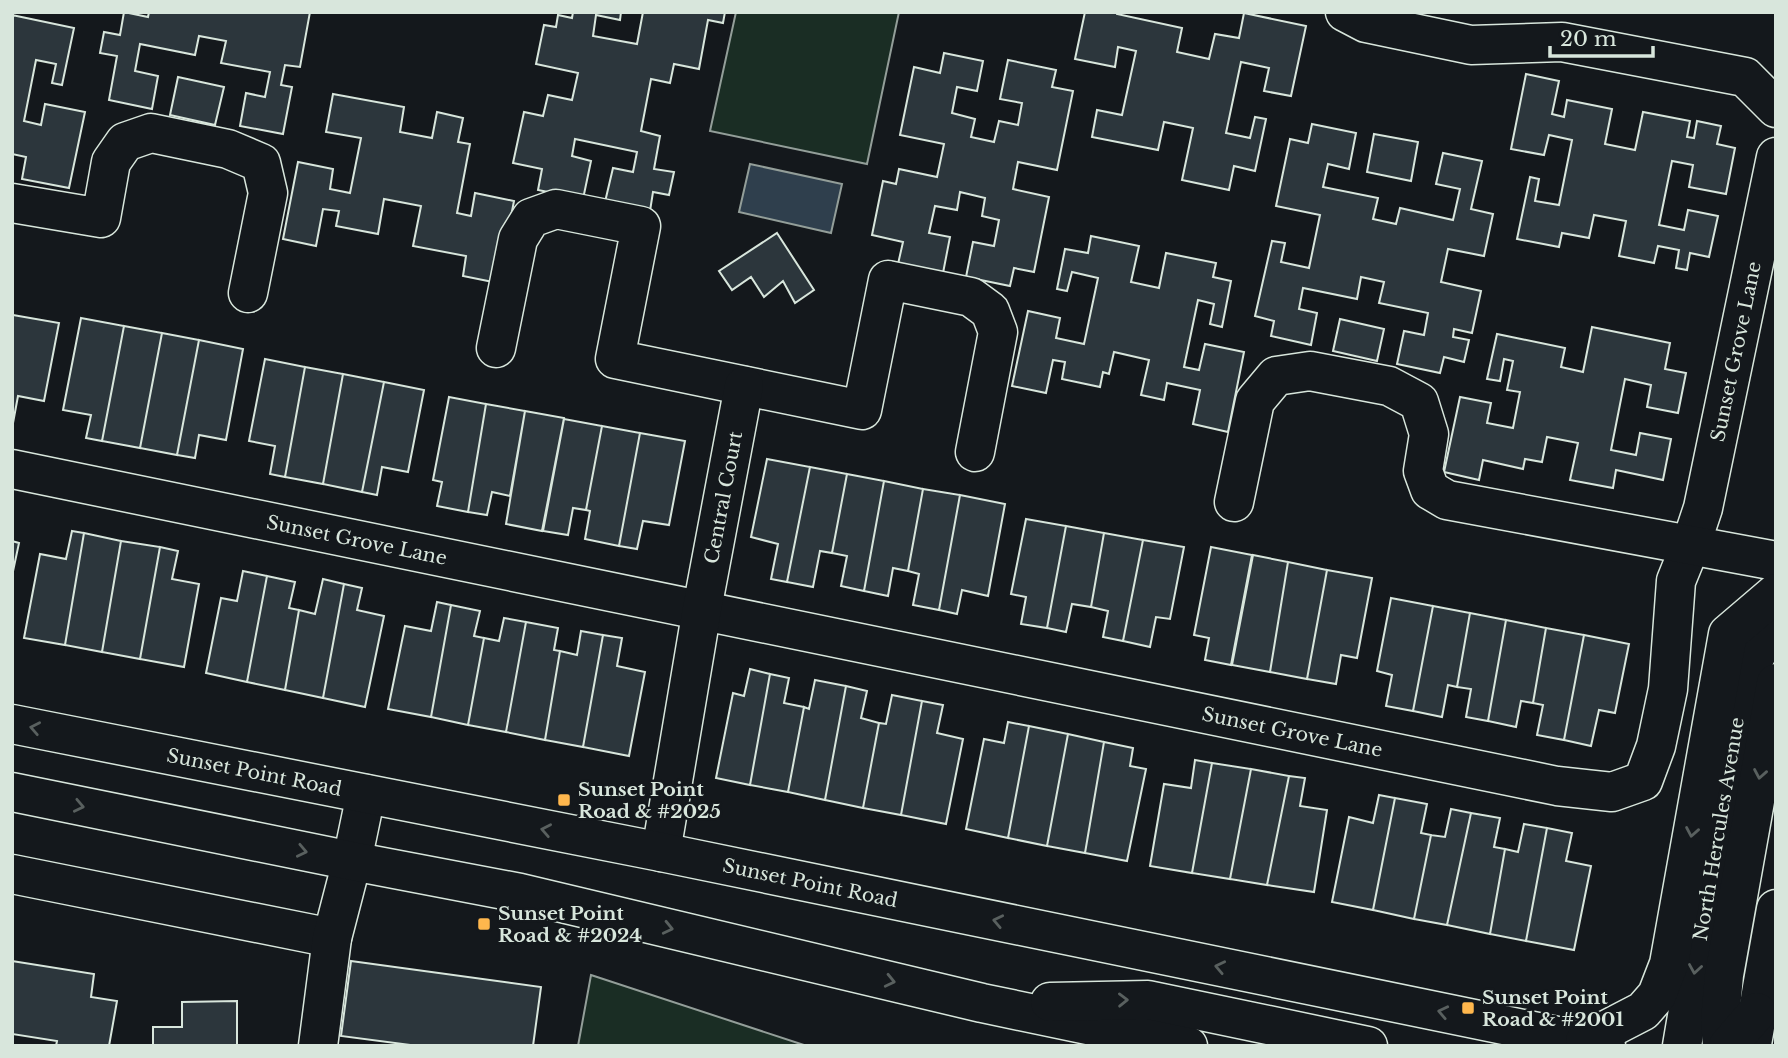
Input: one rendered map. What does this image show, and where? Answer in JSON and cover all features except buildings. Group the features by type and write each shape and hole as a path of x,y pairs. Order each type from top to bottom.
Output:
{"street":[{"path":"1345,12 1366,23 1471,45 1562,42 1745,78 1776,108"},
{"path":"12,203 101,218 111,162 125,142 151,133 228,149 261,163 268,193 248,293"},
{"name":"Sunset Grove Lane","path":"12,469 1557,786 1612,792 1643,781 1656,746 1668,689 1676,581 1703,508 1776,157"},
{"path":"496,348 518,239 531,218 556,209 641,226 615,359 862,410 888,280 971,297 990,311 998,332 975,453"},
{"path":"1234,502 1255,401 1276,376 1310,371 1389,386 1419,402 1429,434 1423,471 1430,490 1447,500 1776,561"},
{"name":"Central Court","path":"702,609 744,386"},
{"path":"1596,1044 1643,1011 1657,995 1668,964 1728,634 1776,593"},
{"path":"661,852 702,609"},
{"name":"North Hercules Avenue","path":"1682,1046 1744,677 1776,619"},
{"path":"1722,1046 1720,1020 1724,975 1776,683"},
{"name":"Sunset Point Road","path":"12,724 661,852 1596,1044"},
{"path":"12,792 520,893 982,1003 1188,1046"},
{"path":"318,1046 332,938 366,794"},
{"path":"12,874 332,938"},
{"path":"1728,1046 1754,1029 1776,909"},
{"path":"982,1003 1148,1000 1368,1046"}],"green space":[{"path":"736,12 899,12 867,164 710,131"},
{"path":"591,975 807,1046 578,1046"}],"water":[{"path":"750,164 842,184 831,233 739,212"}],"place":[{"name":"Sunset Point Road & #2025","path":"564,800"},
{"name":"Sunset Point Road & #2024","path":"484,924"},
{"name":"Sunset Point Road & #2001","path":"1468,1008"}]}
